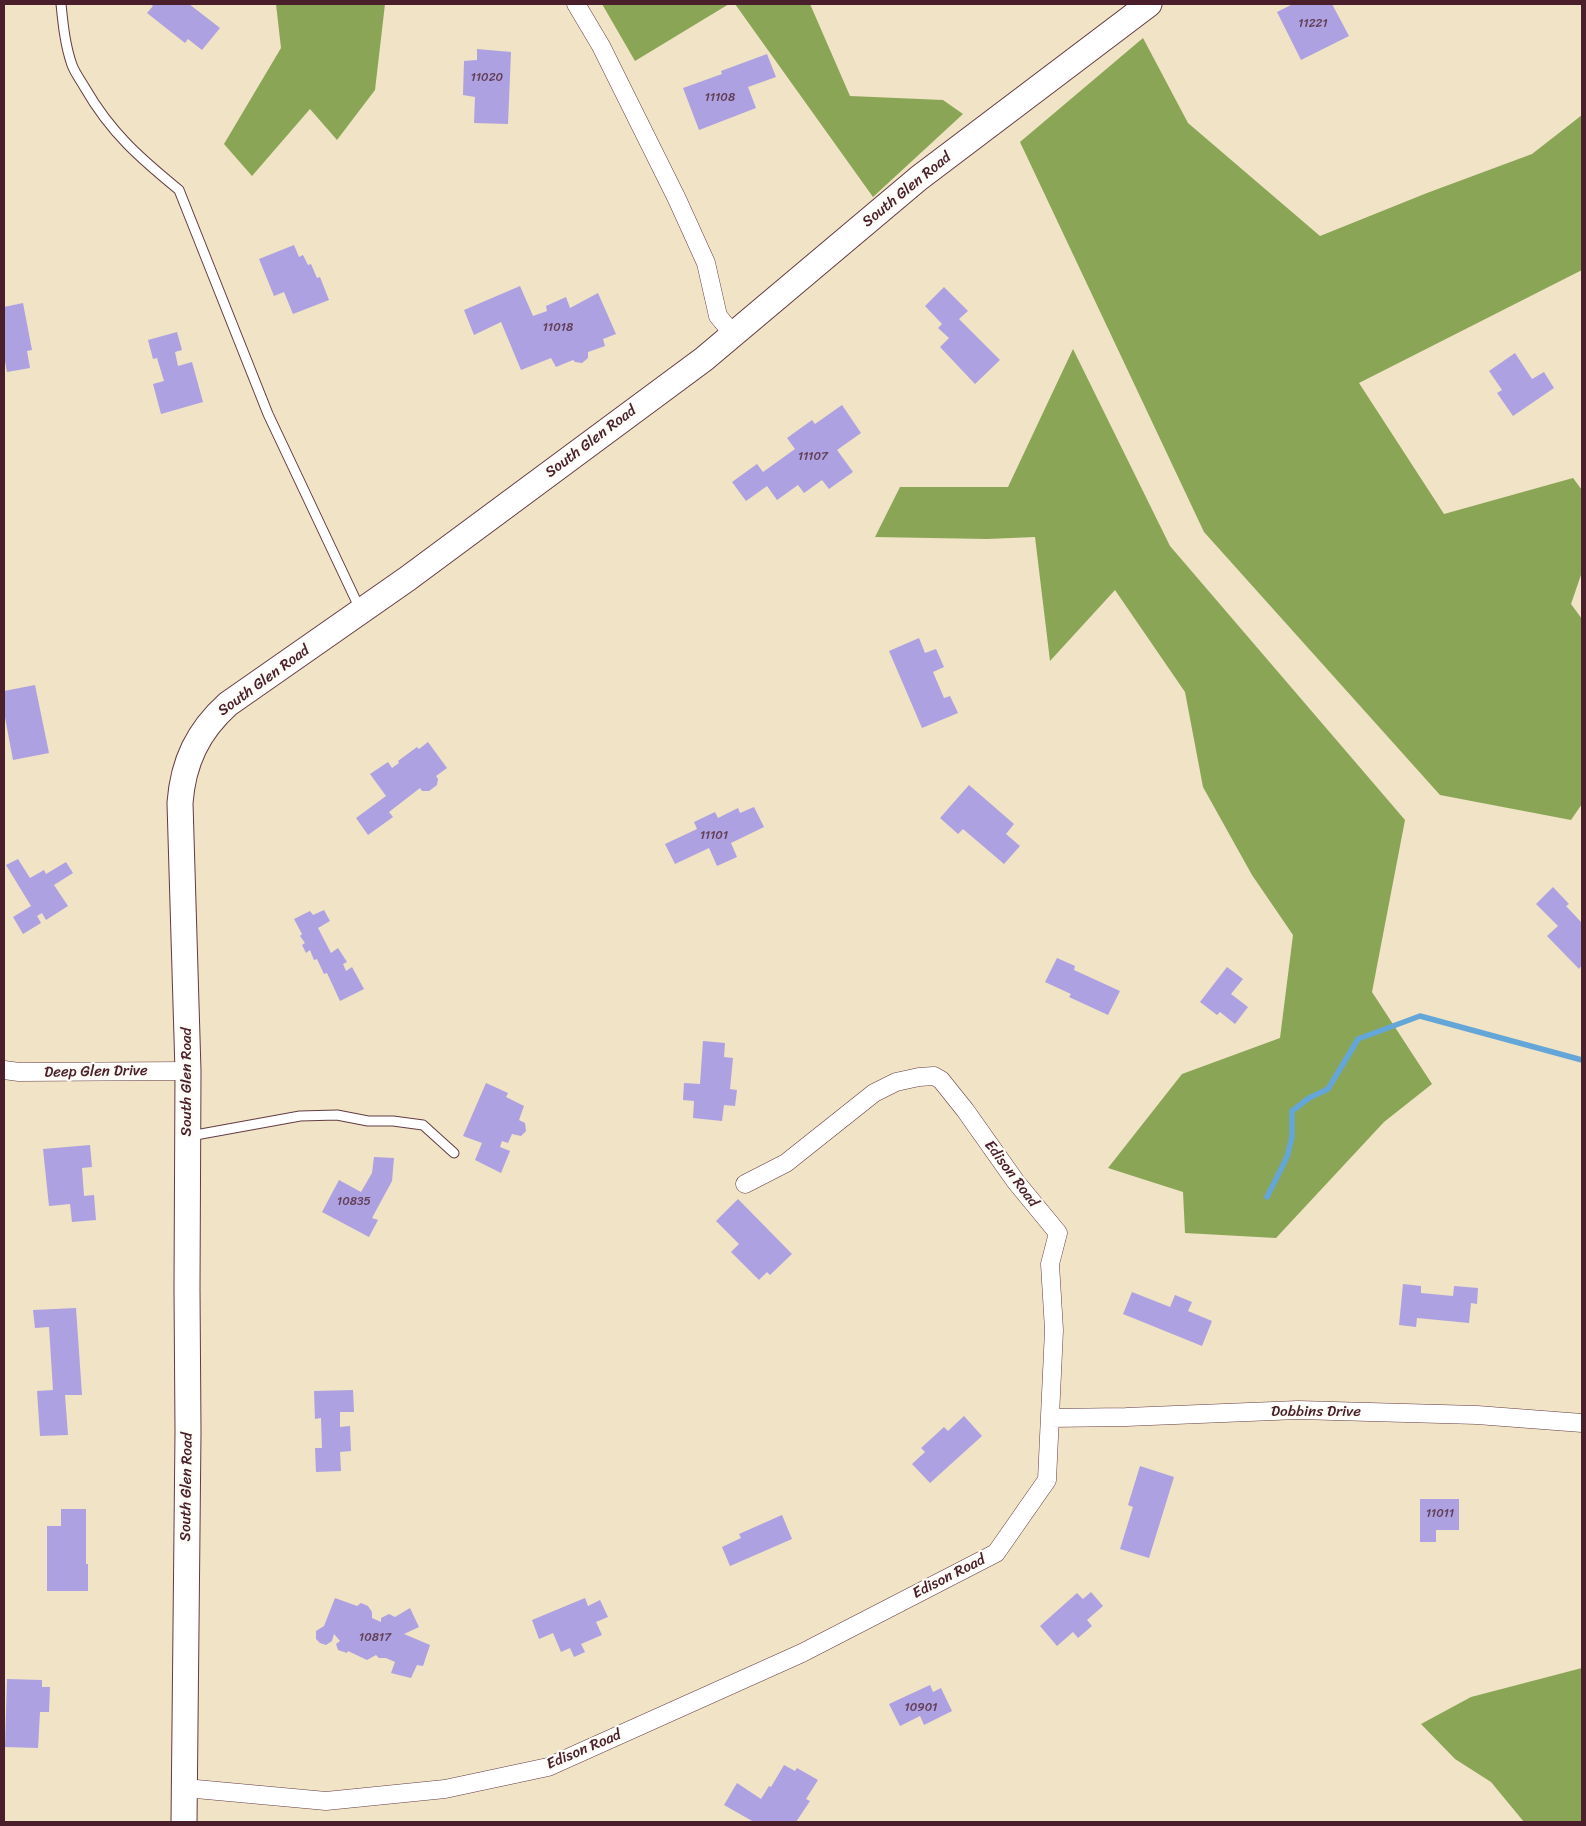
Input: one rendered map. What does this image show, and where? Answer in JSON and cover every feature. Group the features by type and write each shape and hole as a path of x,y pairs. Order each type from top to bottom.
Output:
{"main road":[{"name":"South Glen Road","path":"184,1822 188,1432 188,1071 180,803 183,775 187,761 204,730 228,704 361,611 704,359 919,178 1149,4"}],"street":[{"path":"576,4 601,46 677,199 706,263 718,316 733,334"},
{"name":"Deep Glen Drive","path":"4,1070 19,1072 188,1071"},
{"name":"Edison Road","path":"185,1788 326,1801 445,1789 548,1767 802,1653 996,1553 1047,1480 1054,1330 1050,1264 1058,1233 1016,1182 965,1110 941,1080 934,1076 896,1082 874,1093 786,1164 745,1184"},
{"name":"Dobbins Drive","path":"1050,1418 1298,1410 1477,1414 1582,1423"}],"lane":[{"path":"61,4 63,29 72,66 95,105 118,136 178,190 268,414 361,611"},
{"path":"188,1136 300,1116 337,1115 368,1121 394,1121 423,1125 454,1153"}],"green space":[{"path":"276,4 385,4 375,90 337,140 310,109 252,176 224,144 281,48"},
{"path":"602,4 729,4 635,61"},
{"path":"735,4 810,4 850,96 943,100 963,114 873,197"},
{"path":"1143,38 1188,123 1320,236 1427,193 1532,154 1582,115 1582,270 1359,383 1444,514 1573,478 1582,490 1582,572 1571,604 1582,619 1582,804 1571,820 1440,795 1204,532 1020,142"},
{"path":"1073,349 1170,546 1405,820 1372,992 1432,1084 1384,1122 1276,1238 1185,1233 1183,1192 1108,1168 1182,1074 1280,1038 1293,935 1252,875 1203,787 1185,692 1115,590 1050,661 1035,537 987,539 875,537 900,487 1008,487"},
{"path":"1582,1668 1582,1822 1524,1822 1491,1782 1455,1759 1421,1724 1471,1697"}],"building":[{"path":"150,4 189,4 220,28 202,50 188,39 185,43 147,13 153,6"},
{"path":"1293,4 1332,4 1349,36 1301,60 1277,12"},
{"path":"477,49 511,52 508,124 474,123 475,97 463,95 464,61 477,60"},
{"path":"767,54 776,77 748,87 756,108 699,130 683,88 722,74 721,71"},
{"path":"294,245 299,257 303,255 308,265 311,264 317,278 320,277 329,300 293,314 284,292 274,296 259,259"},
{"path":"520,286 533,316 547,311 546,306 566,297 570,308 598,293 616,334 603,339 605,346 588,352 588,358 582,363 573,360 556,367 551,358 521,370 501,322 474,335 464,310"},
{"path":"944,287 968,311 959,319 1000,360 975,384 940,347 949,338 938,328 942,324 925,306"},
{"path":"23,303 32,350 27,351 30,368 7,372 4,356 4,307"},
{"path":"177,332 182,350 175,352 178,366 192,362 203,402 161,414 153,384 164,381 157,358 153,359 148,340"},
{"path":"1515,353 1532,379 1544,372 1554,388 1513,416 1497,393 1502,390 1489,371"},
{"path":"842,405 861,433 837,450 853,472 829,489 822,480 804,493 798,485 777,500 767,486 746,501 732,482 757,464 763,472 795,449 787,438 812,420 815,424"},
{"path":"919,638 925,653 936,649 944,667 933,672 944,698 950,696 958,713 922,728 889,651"},
{"path":"35,685 49,753 13,760 4,712 4,691"},
{"path":"428,742 447,768 436,776 438,779 437,785 429,791 422,791 420,788 389,812 393,817 368,835 356,818 386,796 370,774 388,762 392,768 399,763 398,761 417,747 419,749"},
{"path":"969,785 1014,824 1006,834 1020,846 1004,864 963,829 958,834 940,818"},
{"path":"754,807 764,827 731,843 737,857 717,866 709,848 675,864 665,844 697,829 694,822 715,812 718,818 738,808 740,813"},
{"path":"18,859 30,878 44,870 46,874 66,862 73,873 54,885 68,906 46,920 42,913 37,916 41,923 23,934 13,917 31,906 6,865"},
{"path":"1553,887 1569,904 1566,906 1582,923 1582,965 1579,969 1547,936 1558,926 1536,904"},
{"path":"324,910 330,921 318,928 331,953 338,948 347,962 343,964 346,971 352,967 364,989 340,1001 327,973 324,974 317,959 314,960 310,950 306,953 302,945 305,943 300,936 302,934 294,919 310,911 313,915"},
{"path":"1057,958 1075,966 1074,970 1120,991 1108,1015 1069,997 1071,994 1045,982"},
{"path":"1227,967 1243,979 1231,994 1248,1007 1235,1024 1220,1012 1217,1015 1200,1002"},
{"path":"703,1041 725,1043 724,1057 733,1058 730,1089 737,1090 735,1106 724,1105 722,1121 693,1118 694,1101 683,1100 684,1083 700,1084"},
{"path":"486,1083 508,1093 506,1097 524,1106 519,1120 525,1123 526,1131 521,1136 512,1134 508,1143 502,1141 500,1147 510,1151 501,1173 475,1160 482,1143 463,1136"},
{"path":"90,1145 92,1167 82,1168 84,1196 94,1195 96,1220 72,1222 70,1204 49,1206 43,1149"},
{"path":"374,1157 394,1158 392,1181 372,1218 378,1220 369,1237 322,1212 339,1180 361,1192 372,1173"},
{"path":"738,1199 792,1254 770,1275 767,1272 759,1280 731,1252 739,1244 716,1221"},
{"path":"1403,1284 1421,1286 1421,1293 1453,1296 1454,1286 1478,1288 1477,1304 1471,1303 1469,1323 1417,1318 1416,1327 1399,1325"},
{"path":"1132,1292 1170,1307 1175,1295 1192,1302 1188,1311 1212,1321 1202,1346 1123,1314"},
{"path":"76,1308 82,1395 65,1395 68,1435 40,1436 37,1391 53,1390 49,1327 35,1328 33,1310"},
{"path":"353,1390 354,1412 340,1412 340,1427 350,1426 351,1451 340,1452 341,1471 316,1472 315,1448 322,1448 321,1418 315,1419 314,1391"},
{"path":"964,1416 982,1436 930,1483 912,1464 925,1452 921,1448 944,1427 948,1431"},
{"path":"1140,1466 1174,1477 1149,1558 1120,1549 1133,1507 1128,1505"},
{"path":"1420,1499 1459,1499 1459,1530 1436,1530 1436,1542 1420,1542"},
{"path":"61,1509 86,1509 88,1591 47,1591 47,1526 61,1526"},
{"path":"782,1515 792,1539 730,1566 722,1547 741,1538 739,1534"},
{"path":"1091,1592 1103,1606 1087,1620 1092,1626 1078,1638 1073,1632 1057,1646 1040,1626 1077,1593 1083,1599"},
{"path":"335,1598 357,1606 361,1603 368,1606 372,1612 372,1618 381,1622 381,1618 389,1614 395,1617 410,1608 419,1627 404,1634 430,1645 423,1666 417,1665 411,1678 391,1673 395,1662 386,1658 379,1658 376,1655 367,1660 348,1651 347,1653 338,1650 336,1644 340,1641 334,1634 332,1641 326,1645 320,1643 316,1639 316,1631 324,1626"},
{"path":"585,1598 588,1606 600,1600 608,1617 596,1622 602,1635 581,1644 585,1652 574,1657 570,1648 561,1652 553,1633 539,1639 532,1620"},
{"path":"7,1679 42,1680 42,1687 50,1687 49,1712 40,1712 38,1748 5,1747"},
{"path":"930,1685 933,1692 941,1688 952,1711 924,1725 920,1716 900,1726 889,1704"},
{"path":"784,1765 795,1771 797,1768 818,1780 806,1799 810,1801 796,1822 754,1822 724,1805 737,1783 761,1799 769,1786 771,1787"}],"waterway":[{"path":"1267,1197 1287,1157 1292,1137 1292,1111 1309,1098 1328,1089 1358,1039 1420,1016 1582,1060"}]}
